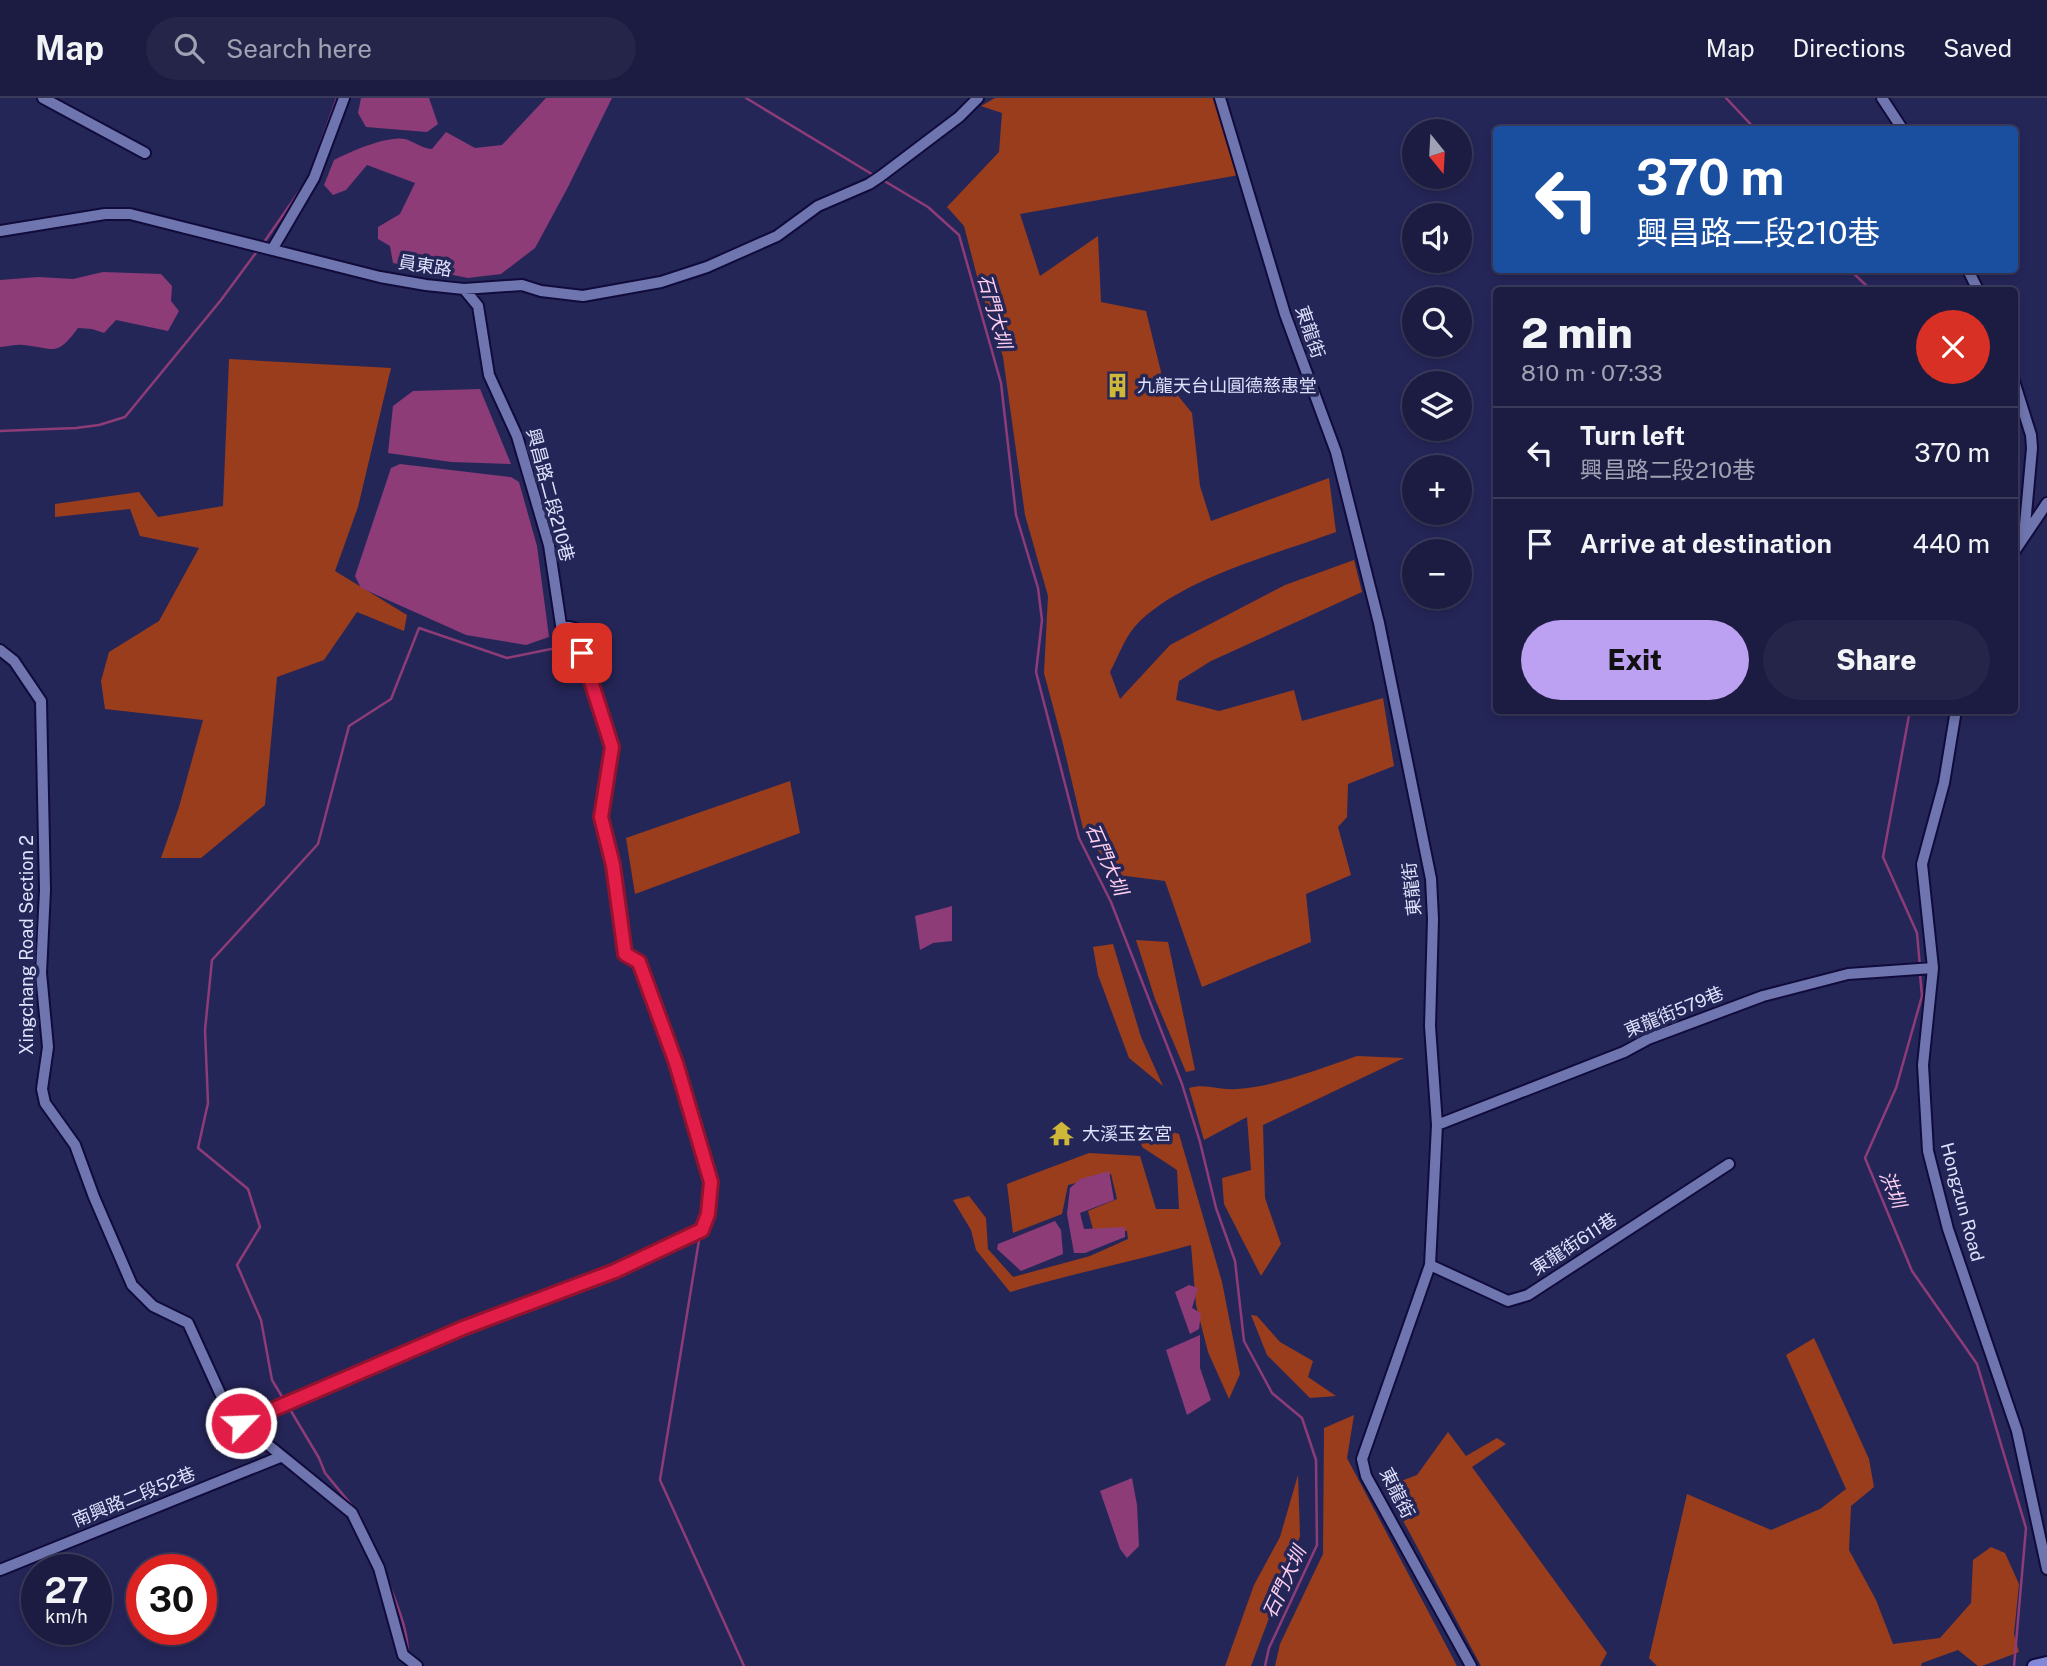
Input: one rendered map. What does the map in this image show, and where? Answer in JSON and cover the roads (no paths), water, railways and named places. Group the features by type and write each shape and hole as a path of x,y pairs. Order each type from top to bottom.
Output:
{"main road":[{"path":"2034,1666 2047,1663"}],"street":[{"path":"43,98 145,153"},
{"path":"272,248 314,178 344,98"},
{"name":"員東路","path":"0,231 105,214 130,214 380,276 446,289 522,285 541,291 583,296 661,282 707,267 778,236 818,206 881,176 959,117 978,98"},
{"name":"東龍街","path":"1220,98 1285,314 1336,452 1379,623 1431,879 1433,919 1430,1026 1437,1125 1430,1265 1362,1459 1366,1476 1471,1666"},
{"path":"1882,98 1900,126"},
{"name":"興昌路二段210巷","path":"241,1423 463,1328 615,1271 699,1231 708,1214 711,1182 676,1063 639,962 625,954 613,865 601,817 612,747 574,628 561,625 549,545 535,496 517,436 489,375 478,306 464,289"},
{"path":"2018,394 2032,447 2024,536"},
{"path":"2018,546 2047,503"},
{"name":"Xingchang Road Section 2","path":"0,650 14,661 41,701 45,890 41,973 48,1047 42,1089 46,1103 75,1145 132,1285 153,1306 188,1322 229,1413 352,1513 379,1568 411,1661"},
{"name":"Hongzun Road","path":"1955,714 1944,783 1922,864 1933,968 1923,1065 1928,1151 1948,1229 2017,1431 2047,1569"},
{"name":"東龍街579巷","path":"1437,1125 1762,996 1848,974 1933,968"},
{"name":"東龍街611巷","path":"1430,1265 1508,1301 1528,1295 1729,1164"},
{"name":"南興路二段52巷","path":"0,1570 280,1457"}],"waterway":[{"path":"262,245 308,179 337,98"},
{"name":"石門大圳","path":"746,98 875,176"},
{"name":"洪圳","path":"1726,98 1752,126"},
{"name":"石門大圳","path":"881,179 928,207 959,235 1001,383 1016,515 1038,588 1042,620 1036,672 1079,838 1111,902 1182,1084 1216,1208 1235,1261 1244,1341 1272,1393 1302,1418 1316,1460 1317,1545 1269,1648 1265,1666"},
{"path":"0,431 76,428 99,425 125,417 221,300 258,250"},
{"name":"洪圳","path":"1853,273 1868,287"},
{"path":"284,1400 272,1380 261,1320 237,1265 260,1227 248,1189 198,1148 208,1103 205,1030 212,960 318,844 349,726 391,699 419,628 507,658 566,646"},
{"name":"洪圳","path":"1909,714 1883,857 1917,933 1920,967"},
{"name":"洪圳","path":"1920,974 1922,996 1896,1088 1865,1158 1912,1271 1977,1364 2026,1528 2014,1666"},
{"path":"700,1234 660,1480 744,1666"},
{"path":"288,1406 325,1473 359,1514 367,1533"},
{"path":"389,1584 404,1628 408,1655"}],"place":[{"name":"九龍天台山圓德慈惠堂","path":"1117,386"},
{"name":"大溪玉玄宮","path":"1062,1134"}]}
